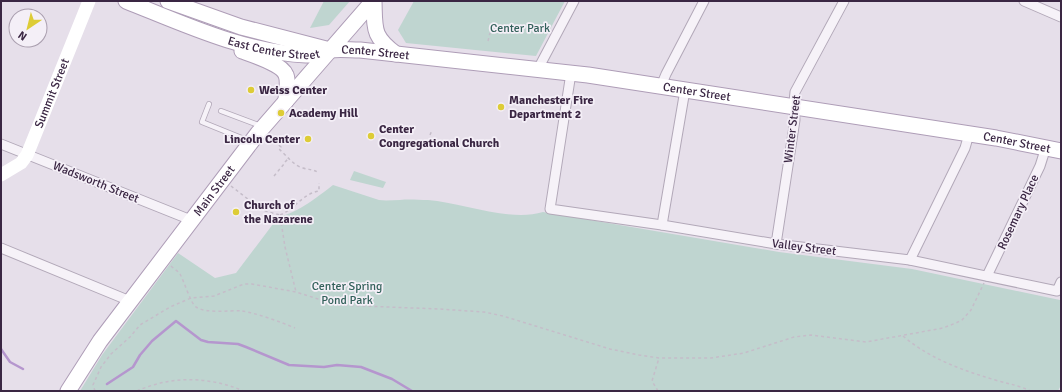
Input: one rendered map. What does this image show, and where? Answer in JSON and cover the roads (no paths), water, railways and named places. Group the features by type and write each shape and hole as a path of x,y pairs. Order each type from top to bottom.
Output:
{"main road":[{"name":"East Center Street","path":"126,1 151,5 220,37 260,48 311,55 331,50"},
{"name":"East Center Street","path":"168,1 258,32 312,44 331,50"},
{"path":"374,1 374,25 376,32 382,43 396,54"},
{"name":"Main Street","path":"68,391 94,350 251,141 265,130 286,100 374,1"},
{"path":"225,21 220,37 236,48 282,69 286,74 286,100"},
{"name":"Center Street","path":"331,50 360,50 571,73 969,134 1046,147 1061,151"}],"street":[{"name":"Summit Street","path":"1,175 21,163 28,155 89,1"},
{"path":"538,69 574,1"},
{"path":"661,86 704,1"},
{"name":"Winter Street","path":"776,244 795,120 794,107 796,92 844,1"},
{"path":"1024,1 1061,17"},
{"name":"Valley Street","path":"571,73 550,209 662,225 776,244 910,260 1057,291 1061,282"},
{"path":"662,225 685,90"},
{"path":"910,260 965,148 969,134"},
{"name":"Wadsworth Street","path":"1,144 191,220"},
{"name":"Rosemary Place","path":"987,276 1040,166 1046,147"},
{"path":"1,248 130,301"}],"lane":[{"path":"208,104 202,122 251,141"},
{"path":"221,111 265,130"}],"waterway":[{"path":"107,384 133,367 140,355 152,341 176,321 201,340 208,342 238,344 289,365 324,367 337,365 361,367 392,379 412,391"},
{"path":"1,349 10,362 23,369"}],"place":[{"name":"Weiss Center","path":"251,90"},
{"name":"Manchester Fire Department 2","path":"501,107"},
{"name":"Academy Hill","path":"281,113"},
{"name":"Center Congregational Church","path":"371,136"},
{"name":"Lincoln Center","path":"308,139"},
{"name":"Church of the Nazarene","path":"236,212"}],"park label":[{"name":"Center Park","path":"520,28"},
{"name":"Center Spring Pond Park","path":"347,293"}]}
